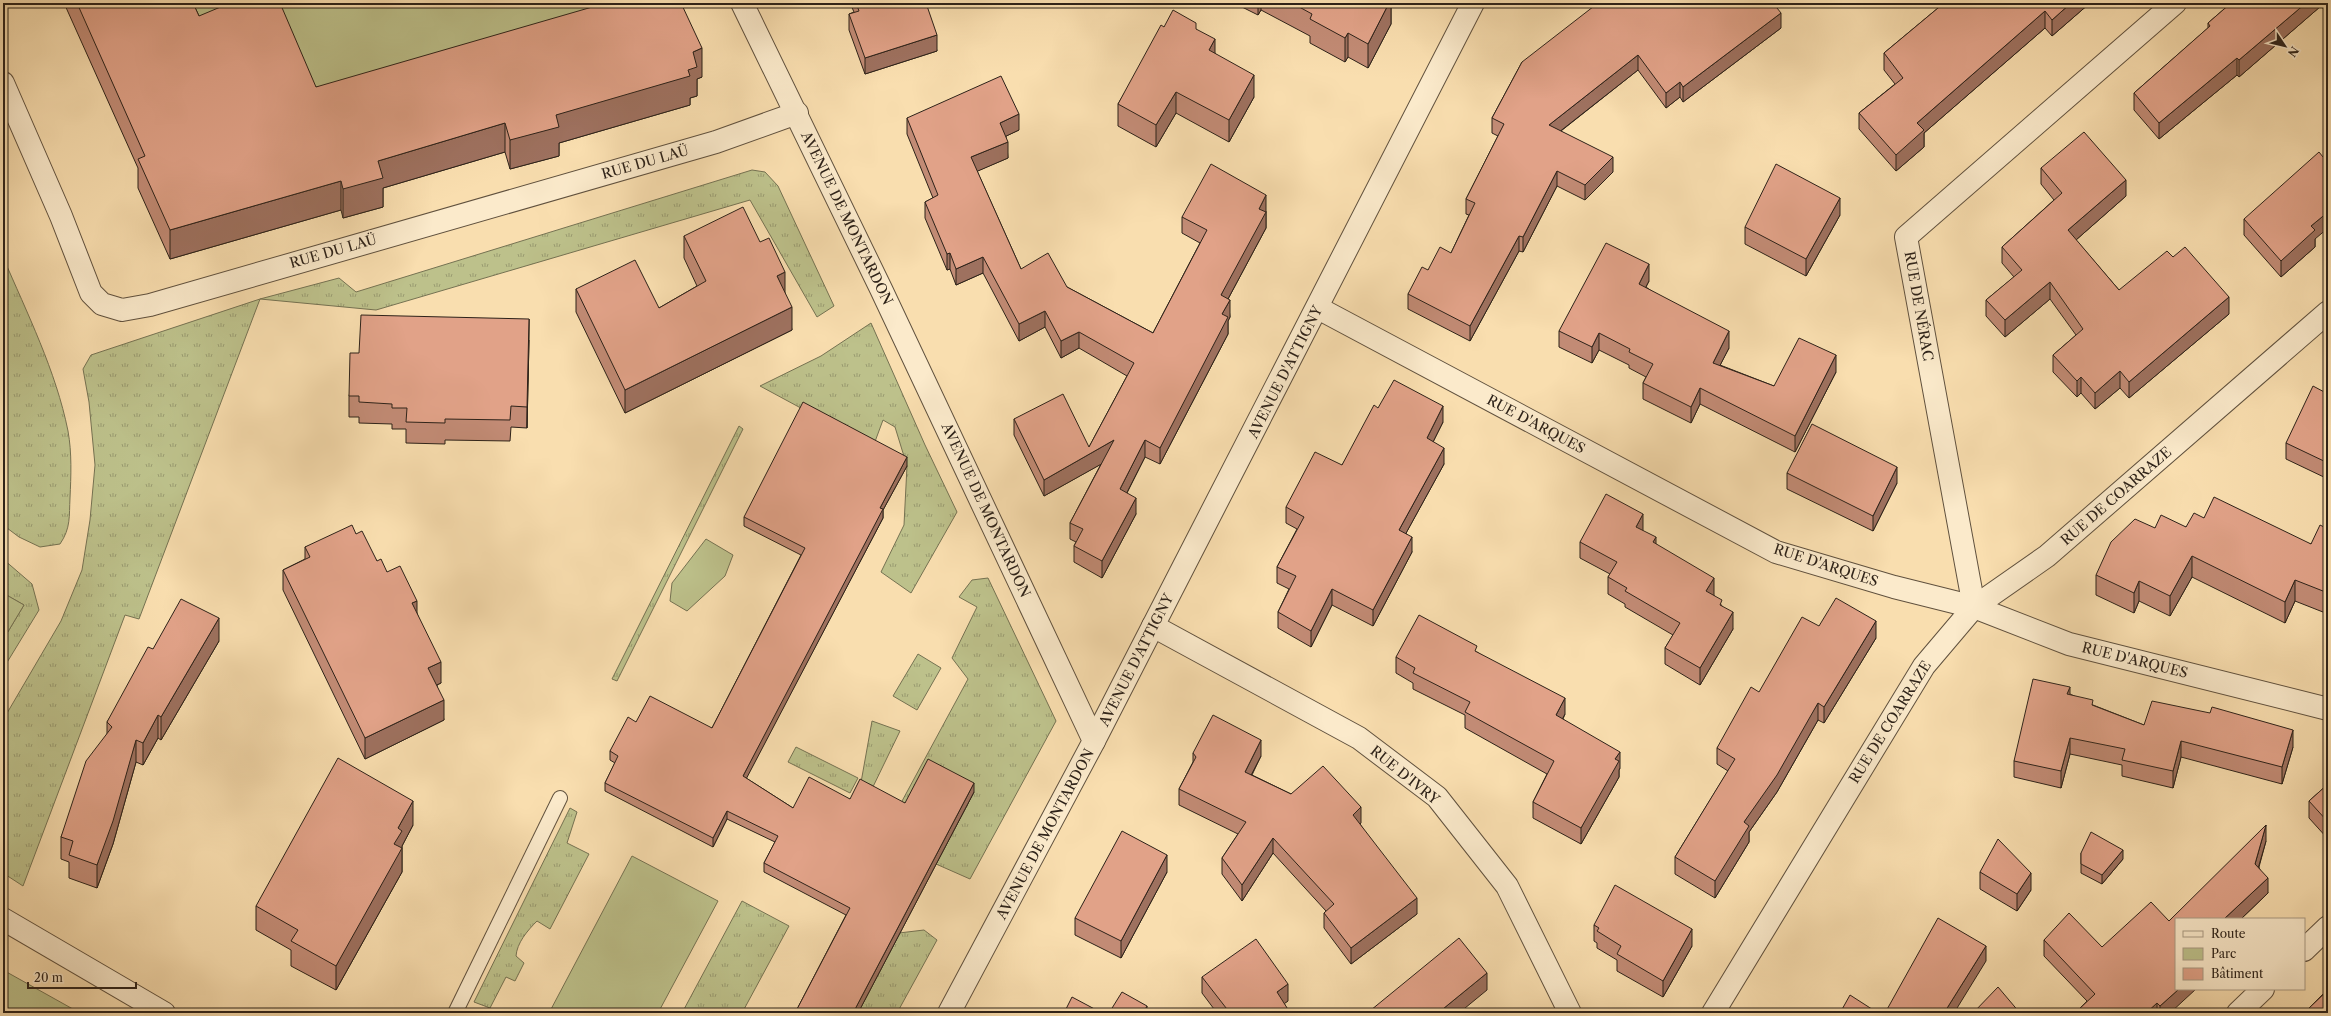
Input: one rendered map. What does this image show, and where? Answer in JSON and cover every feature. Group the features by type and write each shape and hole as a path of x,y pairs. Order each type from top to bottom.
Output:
{"street":[{"name":"AVENUE DE MONTARDON","path":"742,3 797,112 1094,740 949,1013"},
{"name":"AVENUE D'ATTIGNY","path":"1094,740 1318,308 1473,3"},
{"name":"RUE DE NÉRAC","path":"1974,607 1906,237 2174,3"},
{"name":"RUE DU LAÜ","path":"3,83 91,293 102,304 122,310 150,305 221,282 716,142 797,112"},
{"name":"RUE D'ARQUES","path":"1318,308 1776,552 1894,587 1974,607 2069,644 2328,709"},
{"name":"RUE DE COARRAZE","path":"1713,1013 1924,666 1974,607 2047,556 2328,312"},
{"name":"RUE D'IVRY","path":"1153,626 1359,738 1437,797 1506,886 1570,1013"},
{"path":"3,919 164,1013"},
{"path":"2305,949 2328,927"},
{"path":"2238,1013 2263,990"}],"lane":[{"path":"455,1013 560,798"}],"green space":[{"path":"181,3 680,3 316,116 199,45"},
{"path":"752,170 765,172 778,186 834,306 817,317 750,200 376,310 260,299 339,278 356,292"},
{"path":"3,257 48,364 63,409 68,431 71,464 69,516 68,527 60,544 40,547 19,537 3,525"},
{"path":"260,299 139,619 125,615 23,886 3,873 3,720 61,621 82,570 90,520 95,465 89,402 83,369 91,355"},
{"path":"871,323 925,445 957,512 911,593 881,572 904,525 907,466 895,427 883,420 873,447 760,386 821,356"},
{"path":"739,426 743,429 617,681 612,679"},
{"path":"706,539 733,555 725,576 687,611 670,601 672,583"},
{"path":"3,559 32,584 39,610 3,669 3,640 24,605 3,593"},
{"path":"988,578 1056,721 970,879 936,864 974,792 895,830 888,827 968,679 952,658 977,607 959,597 972,580"},
{"path":"3,593 24,605 3,640"},
{"path":"918,654 941,668 917,710 893,696"},
{"path":"872,721 900,731 870,793 860,788"},
{"path":"796,747 858,778 850,793 788,762"},
{"path":"570,808 577,812 567,843 589,854 550,929 537,921 520,942 516,956 524,963 515,981 506,977 490,1008 474,1002"},
{"path":"632,856 718,901 658,1013 549,1013"},
{"path":"742,901 789,926 742,1013 682,1013"},
{"path":"924,930 937,940 897,1013 857,1013 899,933"},
{"path":"3,970 80,1013 3,1013"}],"building":[{"path":"77,3 193,3 199,16 230,3 280,3 316,87 606,3 681,3 702,48 693,52 697,67 688,70 690,76 556,115 559,127 510,140 505,123 378,161 383,178 343,189 341,181 170,230 138,159 145,156"},
{"path":"856,3 926,3 937,35 865,58 849,14 859,11"},
{"path":"1292,3 1389,3 1368,44 1348,33 1345,38 1310,19 1312,14"},
{"path":"1598,3 1773,3 1781,13 1683,87 1680,82 1666,93 1638,55 1549,125 1613,157 1585,185 1557,171 1523,237 1519,236 1470,326 1408,294 1422,267 1428,270 1440,247 1451,253 1475,203 1466,199 1504,124 1492,118 1522,62"},
{"path":"1944,3 2071,3 2052,20 2045,11 1917,123 1924,130 1896,155 1859,113 1903,78 1884,53"},
{"path":"2231,3 2306,3 2239,60 2237,58 2159,123 2134,93 2210,26 2208,23"},
{"path":"1173,10 1196,23 1196,29 1215,39 1209,50 1254,75 1229,120 1176,92 1156,125 1118,104 1161,25 1164,27"},
{"path":"1001,76 1019,114 1000,123 1008,142 971,157 1021,269 1048,253 1067,287 1153,333 1207,230 1182,217 1211,164 1266,195 1259,209 1266,212 1221,295 1230,300 1222,314 1228,317 1160,448 1145,440 1120,489 1136,498 1102,561 1074,546 1083,529 1070,523 1114,440 1044,480 1014,419 1063,394 1089,447 1134,363 1079,332 1061,341 1045,311 1019,324 983,257 956,269 950,253 947,254 925,202 938,195 907,118"},
{"path":"2084,132 2126,180 2068,230 2119,290 2167,251 2173,257 2185,247 2229,297 2129,382 2120,371 2095,393 2081,377 2077,381 2053,355 2083,329 2050,282 2005,320 1986,300 2022,270 2002,247 2062,193 2041,168"},
{"path":"2319,152 2323,157 2328,153 2328,212 2311,226 2315,230 2281,261 2244,219"},
{"path":"1776,164 1840,198 1806,259 1745,227"},
{"path":"743,207 760,242 769,238 785,272 777,276 792,307 625,390 576,289 635,260 659,308 706,281 684,236"},
{"path":"1606,243 1649,264 1639,284 1729,331 1713,363 1774,386 1799,338 1836,355 1795,436 1700,388 1691,407 1643,383 1653,364 1629,352 1630,349 1599,333 1592,347 1559,331"},
{"path":"361,315 529,319 527,407 511,406 510,420 445,419 445,423 406,422 407,408 392,408 392,404 359,402 359,396 349,396 350,353 359,353"},
{"path":"1394,380 1443,406 1427,438 1444,448 1399,530 1412,537 1373,610 1332,589 1311,631 1278,612 1296,576 1277,567 1304,517 1286,507 1315,452 1342,465 1374,405 1378,408"},
{"path":"2313,386 2328,394 2328,463 2286,443"},
{"path":"803,402 907,457 880,508 883,509 743,776 793,808 809,777 850,799 860,779 905,803 928,759 974,783 853,1013 795,1013 850,908 764,863 778,836 727,811 713,838 605,783 618,756 610,751 628,717 636,722 650,696 712,728 805,548 744,517"},
{"path":"1812,424 1897,467 1873,516 1787,473"},
{"path":"1606,494 1643,514 1636,527 1656,537 1653,542 1714,578 1706,591 1722,600 1720,605 1733,612 1700,668 1665,648 1680,623 1625,591 1627,588 1608,577 1617,562 1580,542"},
{"path":"2214,497 2311,544 2320,525 2328,529 2328,593 2295,580 2285,602 2192,556 2170,596 2139,581 2134,593 2096,575 2111,542 2135,519 2155,528 2161,515 2186,527 2194,513 2204,518"},
{"path":"352,525 356,534 362,531 377,561 381,559 387,572 400,566 417,601 412,603 441,662 428,668 444,700 365,738 283,570 310,557 305,547"},
{"path":"1836,598 1876,621 1824,707 1818,703 1777,775 1744,822 1749,826 1715,881 1675,857 1735,759 1717,748 1751,687 1759,692 1802,617 1819,626"},
{"path":"181,599 219,618 161,717 158,715 143,743 136,740 113,821 97,865 69,855 73,841 61,837 86,761 112,727 107,722 148,647 153,649"},
{"path":"1419,615 1477,646 1475,651 1565,698 1556,715 1620,752 1615,759 1619,761 1581,828 1533,802 1554,761 1465,712 1470,702 1413,673 1415,668 1396,657"},
{"path":"2033,679 2070,687 2067,694 2093,700 2092,705 2144,725 2152,701 2210,713 2212,707 2293,730 2282,767 2181,741 2173,771 2122,760 2125,749 2070,738 2061,771 2014,761"},
{"path":"1213,715 1261,740 1245,772 1291,794 1323,766 1361,807 1353,815 1417,898 1351,948 1324,913 1334,904 1273,838 1242,885 1222,858 1246,822 1179,789 1196,757 1193,753"},
{"path":"338,758 413,801 398,828 402,831 394,844 402,848 336,966 291,941 298,930 256,906"},
{"path":"2328,784 2328,822 2309,801"},
{"path":"2266,825 2255,864 2268,878 2225,918 2175,918 2175,990 2178,990 2160,1006 2157,1003 2146,1013 2075,1013 2095,994 2044,940 2069,913 2102,947 2151,902 2169,921"},
{"path":"1122,831 1167,855 1121,941 1075,918"},
{"path":"2091,832 2123,850 2102,875 2081,864 2081,853"},
{"path":"1998,839 2031,873 2017,894 1980,872"},
{"path":"1615,885 1692,929 1663,981 1617,954 1621,946 1597,931 1599,928 1594,925"},
{"path":"1938,918 1986,946 1944,1013 1885,1013"},
{"path":"1459,938 1487,973 1438,1013 1374,1013 1371,1010"},
{"path":"1256,939 1288,984 1277,992 1289,1011 1287,1013 1230,1013 1202,977"},
{"path":"2328,973 2328,981 2325,976"},
{"path":"1998,987 2020,1013 1973,1013"},
{"path":"2328,990 2328,1013 2308,1013 2306,1011"},
{"path":"1122,992 1147,1006 1143,1013 1109,1013"},
{"path":"1850,995 1878,1013 1840,1013"},
{"path":"1072,997 1102,1013 1064,1013"}]}
